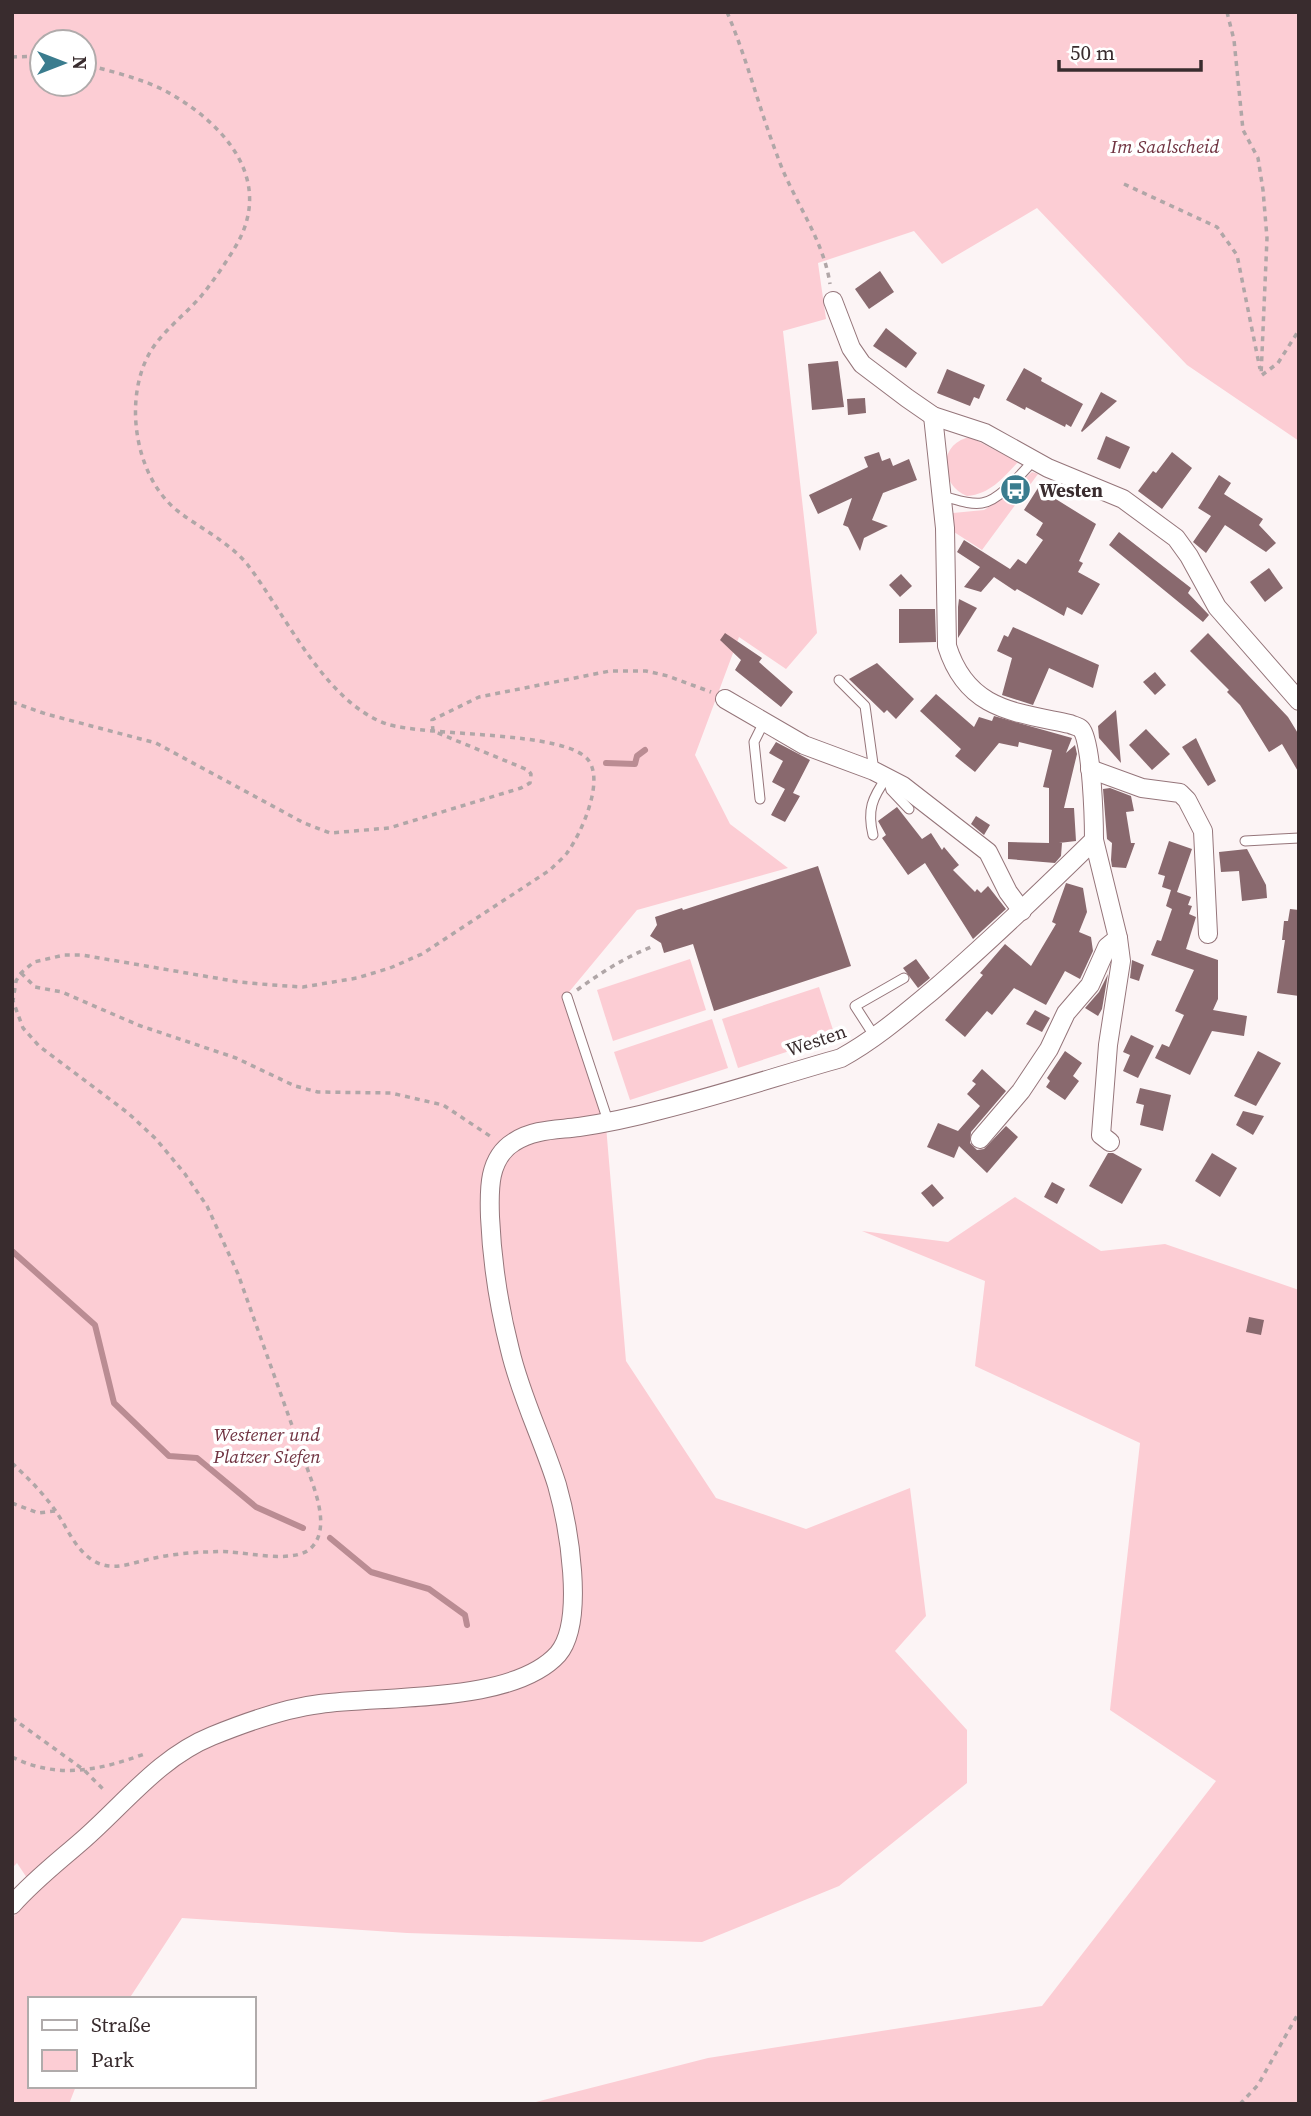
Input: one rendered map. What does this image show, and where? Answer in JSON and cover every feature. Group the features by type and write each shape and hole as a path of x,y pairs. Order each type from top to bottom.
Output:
{"street":[{"path":"833,301 851,348 862,363 933,416 985,433 1048,468 1123,499 1176,538 1217,607 1237,634 1299,701"},
{"path":"933,416 946,539 947,646 952,663 985,701 1002,710 1070,724 1080,729 1085,737 1090,769 1094,840 1121,961 1108,1045 1101,1135 1110,1142"},
{"path":"724,699 804,745 881,774 903,786 988,852 1008,892 1022,911"},
{"path":"1090,769 1142,788 1180,793 1188,800 1203,831 1208,934"},
{"name":"Westen","path":"506,1147 518,1139 543,1131 660,1110 841,1058 874,1037 959,968 1094,840"},
{"path":"980,1139 1021,1091 1049,1049 1066,1013 1090,985 1107,947 1118,938"},
{"path":"12,1905 40,1876 86,1838 160,1768 178,1754 210,1737 315,1704 452,1693 496,1686 525,1678 540,1670 562,1648 569,1635 572,1611 570,1562 564,1520 556,1485 510,1351 494,1262 489,1191 492,1171 506,1147"}],"lane":[{"path":"942,496 984,503 996,497 1034,460"},
{"path":"839,680 865,706 881,774 891,790 909,809"},
{"path":"760,799 754,742 764,723"},
{"path":"873,835 869,818 881,774"},
{"path":"1245,841 1299,838"},
{"path":"874,1037 855,1006 904,978"},
{"path":"567,997 615,1120"}],"path":[{"path":"727,12 777,156 816,237 829,274 833,301"},
{"path":"1227,12 1234,40 1243,130 1258,158 1264,190 1267,238 1261,376"},
{"path":"12,1463 39,1490 82,1551 93,1560 116,1566 192,1552 228,1551 258,1556 306,1553 317,1541 320,1519 317,1497 238,1273 207,1206 156,1139 118,1105 39,1046 23,1028 13,1001 21,973 34,962 46,958 82,955 239,982 303,987 357,978 390,968 422,954 550,870 565,855 587,815 594,771 588,759 577,751 542,742 408,729 384,723 366,714 327,682 245,562 168,504 156,490 138,435 136,395 141,370 153,347 202,295 238,242 250,214 248,182 239,156 192,108 169,93 98,68"},
{"path":"1124,184 1217,227 1224,236 1237,255 1261,376"},
{"path":"1261,376 1278,363 1299,330"},
{"path":"433,731 432,720 479,697 610,671 646,671 668,676 699,686 724,699"},
{"path":"12,702 46,714 156,743 304,823 330,833 389,828 530,783 531,774 528,770 433,731"},
{"path":"567,997 605,969 654,946"},
{"path":"21,973 35,987 62,992 138,1025 236,1058 295,1086 318,1093 391,1093 443,1105 506,1147"},
{"path":"12,1503 38,1513 55,1511"},
{"path":"12,1718 84,1770 120,1805"},
{"path":"12,1757 28,1765 58,1772 84,1770"},
{"path":"1240,2104 1258,2085 1299,2012"}],"green space":[{"path":"12,12 1299,12 1299,441 1187,365 1037,208 942,264 914,231 818,263 826,319 783,331 817,633 786,669 739,637 695,755 730,824 788,868 637,910 564,998 606,1126 626,1361 716,1498 806,1529 910,1488 926,1616 895,1651 967,1730 967,1783 839,1886 702,1942 407,1933 182,1918 130,1997 28,1997 28,2088 75,2088 69,2104 12,2104 12,1918 37,1893 17,1863 12,1868"},
{"path":"966,438 972,438 1018,462 989,489 967,496 952,484 946,467 950,449"},
{"path":"1032,472 1038,474 982,550 954,532 953,513 984,510 1006,496 1015,498 1022,488 1017,486"},
{"path":"690,959 706,1010 613,1041 597,990"},
{"path":"819,987 835,1036 738,1068 722,1019"},
{"path":"712,1019 728,1068 630,1100 614,1052"},
{"path":"1015,1197 1101,1251 1165,1244 1299,1290 1299,2104 528,2104 708,2058 1042,2006 1216,1781 1110,1710 1140,1443 975,1366 985,1281 862,1231 948,1242"}],"building":[{"path":"880,271 894,292 869,309 855,289"},
{"path":"886,328 917,353 906,368 873,346"},
{"path":"838,361 844,407 812,410 808,364"},
{"path":"1024,368 1042,378 1041,381 1083,404 1071,427 1066,424 1065,427 1006,400"},
{"path":"947,369 985,385 979,399 974,397 970,406 937,393"},
{"path":"1101,392 1117,401 1082,432 1081,431"},
{"path":"865,398 866,413 848,415 847,399"},
{"path":"1106,436 1130,447 1120,469 1097,459"},
{"path":"879,452 882,461 890,458 893,466 909,459 917,480 883,493 872,520 888,526 864,538 860,551 848,527 843,525 852,498 818,514 809,495 868,467 864,457"},
{"path":"1172,452 1192,468 1162,509 1138,491"},
{"path":"1219,475 1231,483 1224,494 1263,519 1259,525 1276,543 1266,552 1225,525 1206,553 1193,542 1211,516 1198,508"},
{"path":"1038,488 1096,524 1079,561 1083,563 1078,572 1100,584 1082,615 1067,607 1064,616 994,577 981,592 964,587 980,567 957,552 964,540 1010,569 1018,559 1026,564 1043,540 1036,535 1043,523 1024,510"},
{"path":"1119,532 1191,588 1188,593 1209,615 1203,622 1109,545"},
{"path":"1269,568 1283,588 1265,602 1250,582"},
{"path":"901,574 912,586 900,597 889,585"},
{"path":"959,599 977,608 958,638 958,607"},
{"path":"899,609 935,609 936,642 899,643"},
{"path":"1013,627 1099,665 1093,688 1049,668 1033,705 1002,695 1012,658 997,651 1004,635 1008,637"},
{"path":"725,633 762,658 759,662 793,692 781,707 735,670 741,660 720,640"},
{"path":"1208,633 1288,717 1299,735 1299,773 1282,744 1269,752 1240,705 1227,692 1229,690 1190,651"},
{"path":"877,663 914,699 896,719 887,710 884,713 849,679"},
{"path":"1155,672 1166,685 1155,695 1143,682"},
{"path":"936,694 974,727 979,717 992,721 994,716 1072,738 1066,753 1075,745 1077,754 1064,808 1074,808 1076,841 1059,843 1062,843 1061,856 1055,863 1008,859 1008,842 1049,843 1049,788 1043,787 1052,750 1019,742 1018,747 999,743 975,772 955,756 961,749 920,711"},
{"path":"1116,710 1121,763 1099,738 1098,726"},
{"path":"1146,729 1170,754 1152,770 1129,745"},
{"path":"1196,738 1216,781 1208,786 1182,747"},
{"path":"776,742 810,760 793,793 800,796 785,822 771,815 785,789 772,782 783,761 769,753"},
{"path":"1110,788 1131,796 1134,811 1126,812 1131,843 1135,843 1126,868 1112,867 1112,843 1107,839 1103,789"},
{"path":"897,807 922,839 931,833 942,850 944,847 959,865 953,870 975,892 977,889 981,893 988,886 1006,909 973,939 925,863 908,875 882,838 886,835 878,821"},
{"path":"976,816 990,825 984,835 971,824"},
{"path":"1169,841 1192,849 1177,892 1191,897 1189,914 1196,917 1186,949 1218,960 1218,999 1213,1010 1247,1016 1244,1036 1212,1031 1190,1075 1155,1058 1162,1044 1169,1047 1184,1015 1175,1011 1194,970 1151,955 1157,940 1161,941 1172,909 1166,906 1171,890 1162,887 1165,876 1158,874"},
{"path":"1247,849 1266,885 1267,898 1242,901 1239,871 1221,872 1219,852"},
{"path":"818,866 851,966 714,1011 693,944 664,953 661,943 650,936 657,925 655,917"},
{"path":"1066,883 1083,888 1087,912 1079,932 1091,937 1093,951 1080,979 1065,971 1046,1005 1014,988 992,1015 987,1011 965,1037 945,1020 1005,944 1031,966 1056,924 1052,922"},
{"path":"1290,909 1299,910 1299,996 1277,993 1285,940 1282,940 1284,921 1288,921"},
{"path":"916,959 930,978 918,988 903,968"},
{"path":"1132,960 1144,965 1139,981 1130,978"},
{"path":"1108,974 1102,1009 1098,1016 1085,1008 1099,992"},
{"path":"1035,1010 1050,1018 1042,1032 1026,1024"},
{"path":"1131,1035 1154,1046 1138,1078 1123,1071 1130,1055 1123,1052"},
{"path":"1065,1051 1082,1063 1073,1076 1079,1081 1065,1100 1046,1087 1050,1081 1047,1078"},
{"path":"1258,1051 1281,1063 1256,1106 1234,1096"},
{"path":"982,1069 1006,1091 971,1132 970,1143 977,1150 984,1149 1006,1126 1018,1137 987,1173 959,1146 954,1158 927,1147 938,1123 958,1131 980,1106 967,1094 976,1084 972,1081"},
{"path":"1140,1088 1171,1095 1163,1131 1140,1125 1144,1105 1136,1103"},
{"path":"1243,1111 1264,1116 1253,1135 1236,1125"},
{"path":"1108,1153 1113,1153 1142,1169 1122,1204 1089,1186"},
{"path":"1212,1153 1237,1168 1220,1197 1195,1181"},
{"path":"1052,1182 1065,1189 1057,1204 1044,1197"},
{"path":"932,1184 944,1198 933,1207 921,1193"},
{"path":"1249,1317 1264,1320 1261,1335 1246,1332"}],"waterway":[{"path":"606,763 635,764 637,756 645,750"},
{"path":"12,1251 95,1325 114,1403 169,1456 197,1458 256,1507 303,1528"},
{"path":"330,1538 371,1572 429,1589 465,1615 467,1625"}],"place":[{"name":"Westen","path":"1016,490"}],"park label":[{"name":"Im Saalscheid","path":"1165,146"},
{"name":"Westener und Platzer Siefen","path":"267,1445"}]}
